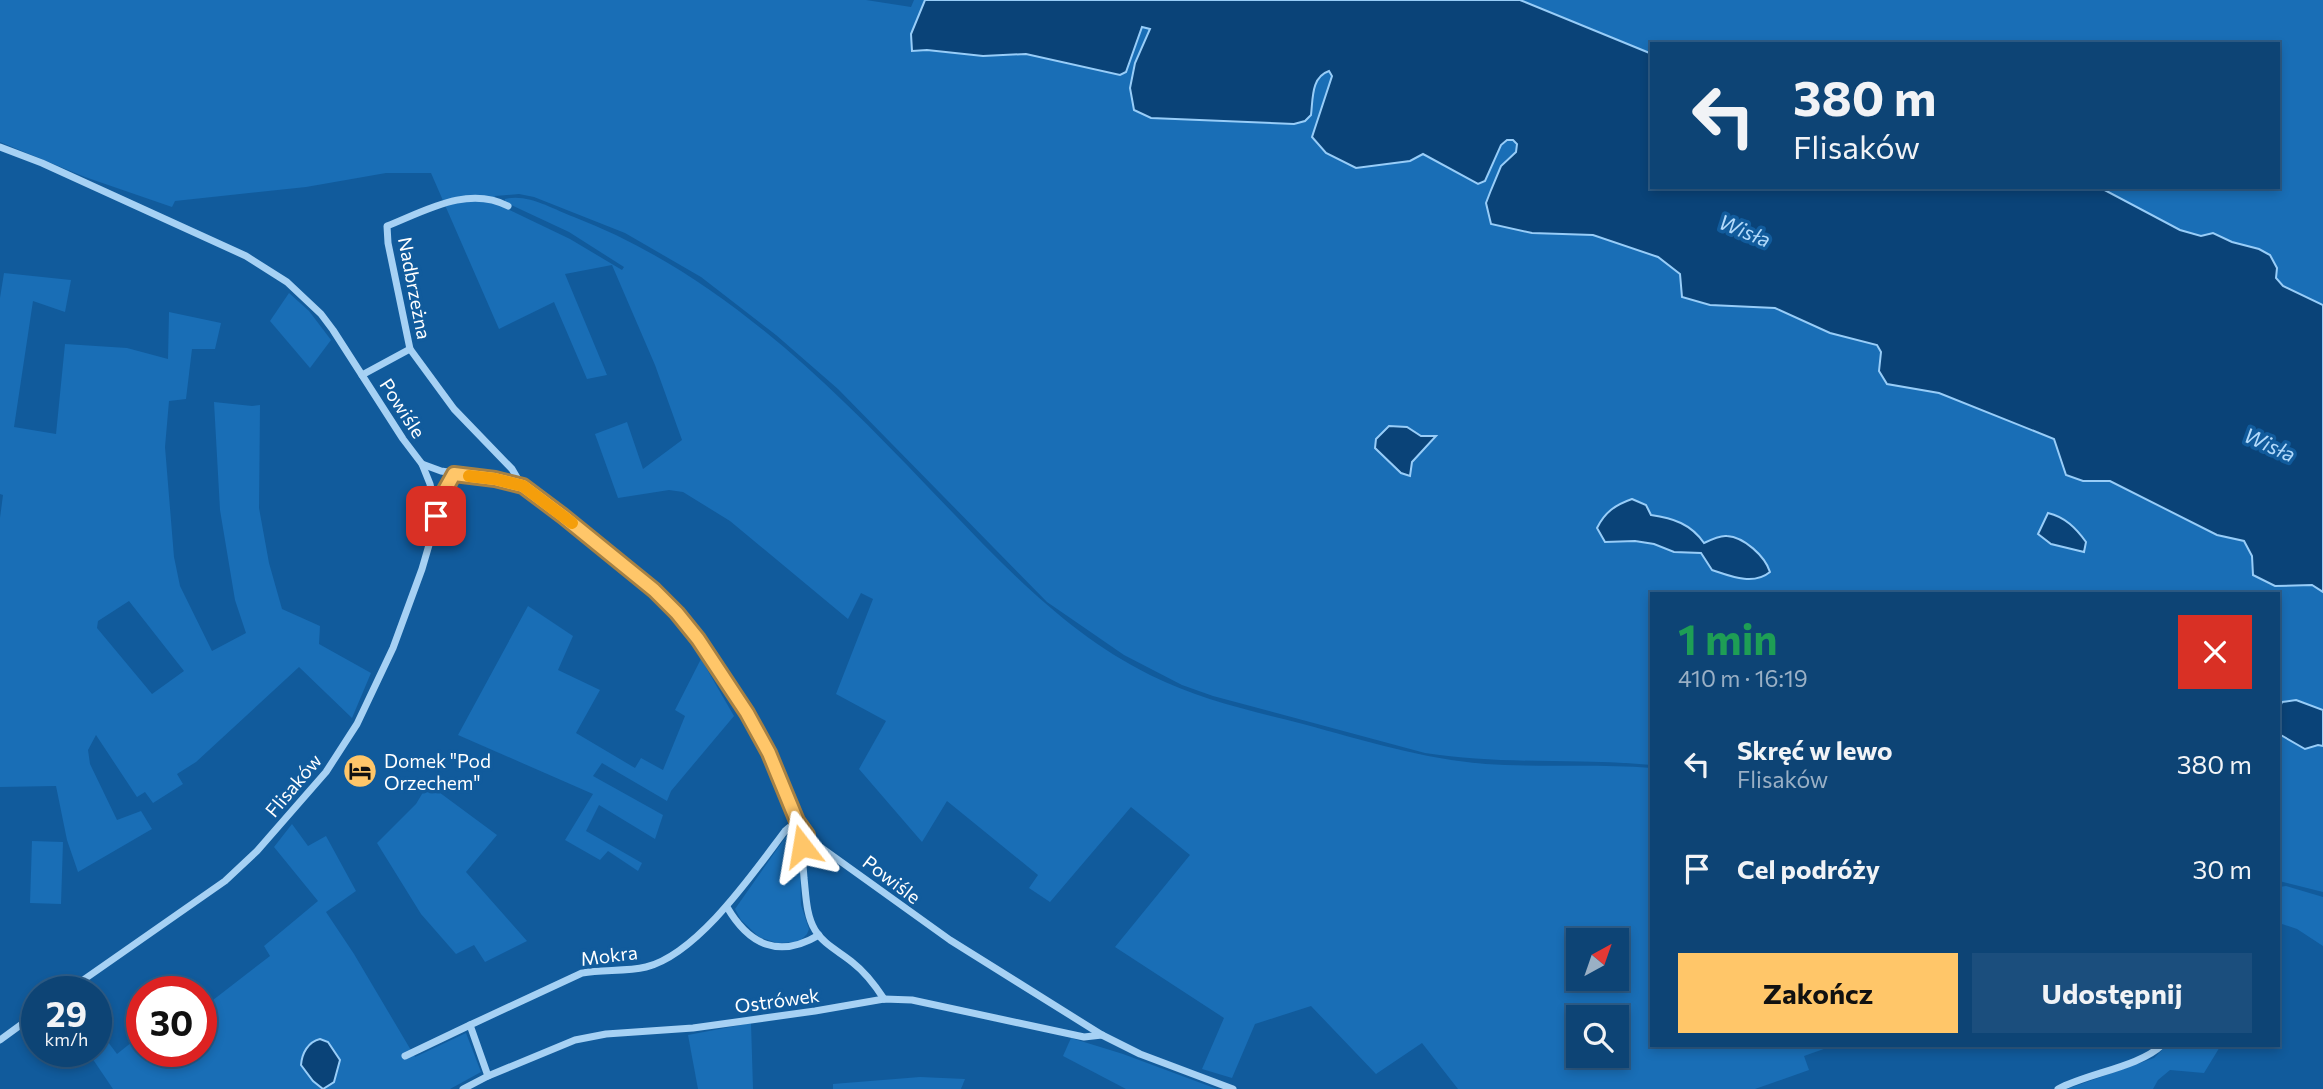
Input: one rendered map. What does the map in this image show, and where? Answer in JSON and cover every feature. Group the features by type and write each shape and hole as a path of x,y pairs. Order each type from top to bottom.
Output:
{"street":[{"name":"Powiśle","path":"0,147 42,163 222,245 271,270 287,282 321,314 422,464 454,474 523,486 654,590 698,639 755,727 769,753 797,821 807,835 918,919 1102,1035 1140,1055 1233,1089"},
{"name":"Nadbrzeżna","path":"508,206 482,197 464,198 446,202 387,226 388,243 410,349 454,409 512,470 523,486"},
{"path":"362,375 410,349"},
{"name":"Flisaków","path":"422,464 430,484 436,516"},
{"name":"Flisaków","path":"89,976 225,881 257,851 327,772 357,724 388,659 422,569 445,490 454,474"},
{"name":"Mokra","path":"405,1056 582,973 637,968 662,961 679,950 727,907 785,831 797,821"},
{"path":"807,835 802,846 810,918 819,935 854,963 874,983 884,999"},
{"path":"727,907 746,933 768,946 796,946 819,935"},
{"name":"Ostrówek","path":"463,1089 575,1040 606,1034 693,1028 884,999 912,1000 1084,1037 1102,1035"},
{"path":"0,1040 21,1025"},
{"path":"470,1025 488,1076"},
{"path":"2058,1089 2150,1055 2160,1047"}],"shaded area":[{"path":"0,0 866,0 911,7 914,0 925,0 912,51 983,56 1026,54 1120,75 1126,72 1142,27 1151,29 1135,63 1245,121 1294,124 1311,115 1316,83 1329,71 1332,76 1312,137 1410,161 1423,154 1452,171 1494,163 1501,145 1513,139 1517,144 1516,152 1501,166 1486,203 1532,233 1593,235 1658,257 1680,274 1710,305 1775,308 1830,333 1878,345 1882,372 1887,384 1939,393 2054,439 2083,481 2110,481 2217,535 2244,541 2274,586 2312,585 2323,592 2323,892 2280,881 2280,592 1650,592 1650,765 1482,759 1425,753 1213,696 1182,685 1124,655 1047,602 838,389 776,335 701,277 625,233 534,197 519,194 495,196 497,204 570,239 622,270 624,267 569,232 505,202 505,199 522,198 540,203 626,240 675,267 721,298 765,332 848,406 1004,565 1058,614 1087,637 1150,675 1225,704 1428,756 1505,765 1650,768 1650,1047 1829,1047 1804,1056 1809,1070 1755,1089 1458,1089 1422,1043 1376,1074 1311,1006 1255,1024 1232,1078 1202,1069 1224,1018 1115,947 1190,855 1131,807 1050,902 1029,888 1038,875 947,801 922,842 859,769 886,721 836,694 873,599 861,593 848,619 730,521 683,492 669,490 618,498 595,434 627,422 643,469 682,440 655,365 612,265 565,274 607,375 587,379 554,302 499,329 431,173 386,173 306,187 175,201 172,207 85,177 0,142"},
{"path":"1520,0 2323,0 2323,305 2283,286 2276,278 2270,255 2259,249 2232,242 2213,233 2201,236 2180,230 2103,189 2280,189 2280,42 1650,42 1650,53"},
{"path":"4,273 71,280 65,312 33,301 14,427 56,434 65,344 127,348 168,359 169,312 221,323 215,349 192,349 186,399 169,401 165,447 174,557 180,586 212,651 246,633 235,600 220,510 214,402 260,405 259,508 269,563 282,609 320,626 319,644 371,673 352,718 299,667 196,762 177,774 183,784 153,803 145,792 137,797 96,735 88,750 90,764 117,820 141,811 152,829 78,872 67,840 56,786 0,787 0,518 3,495 0,494 0,298","holes":["129,601 184,671 152,694 97,628 98,621"]},
{"path":"289,293 309,311 331,340 310,368 270,321"},
{"path":"528,606 573,636 558,670 600,690 576,733 635,768 641,758 663,770 685,716 675,710 701,659 734,716 671,791 667,801 602,763 593,776 663,815 655,839 599,805 586,831 642,863 638,871 608,851 600,860 565,840 593,794 458,735"},
{"path":"428,784 497,835 466,872 527,941 485,962 474,945 456,954 421,914 377,843 416,804"},
{"path":"292,824 308,846 326,836 356,891 326,912 415,1057 466,1033 481,1072 450,1089 113,1089 98,1067 112,1067 112,1047 117,1054 126,1047 126,1067 217,1067 217,997 270,956 264,946 318,901 274,847"},
{"path":"787,835 794,837 800,869 801,905 809,929 799,942 777,943 759,937 741,920 735,909"},
{"path":"32,841 63,842 61,904 30,903"},
{"path":"2286,886 2323,897 2323,946 2297,929 2280,923 2280,887"},
{"path":"751,1023 753,1089 698,1089 688,1035"},
{"path":"1071,1038 1217,1089 1126,1089 1063,1056"},
{"path":"2165,1047 2220,1047 2204,1073 2170,1070 2158,1080 2153,1089 2067,1089 2154,1058"},
{"path":"920,1077 965,1079 961,1089 833,1089 833,1084"}],"water":[{"name":"Wisła","path":"925,0 1520,0 1650,53 1650,189 2103,189 2180,230 2201,236 2213,233 2232,242 2259,249 2270,255 2277,268 2276,278 2283,286 2323,305 2323,592 2312,585 2275,586 2253,575 2252,556 2244,541 2217,535 2110,481 2083,481 2066,475 2054,439 1939,393 1887,384 1879,371 1881,352 1877,345 1830,333 1775,308 1710,305 1682,297 1680,274 1658,257 1593,235 1532,233 1491,224 1486,203 1501,166 1516,152 1517,144 1513,140 1507,140 1501,145 1485,181 1478,184 1423,154 1410,161 1356,168 1326,153 1312,137 1332,76 1329,71 1316,83 1311,115 1305,121 1294,124 1151,118 1134,110 1130,88 1135,63 1150,29 1142,27 1126,72 1120,75 1026,54 983,56 912,51 911,34"},
{"path":"1389,426 1407,427 1421,436 1436,436 1412,462 1410,476 1401,473 1375,448 1376,439"},
{"path":"1632,499 1646,505 1651,515 1674,520 1687,527 1704,543 1724,536 1740,540 1759,554 1770,572 1756,578 1741,579 1712,570 1701,553 1674,552 1654,544 1635,541 1605,542 1597,528 1600,522 1611,510"},
{"path":"2048,513 2065,520 2078,532 2086,542 2084,552 2051,544 2038,534"},
{"path":"2296,700 2323,710 2323,746 2305,749 2280,735 2282,702"},
{"path":"320,1039 328,1042 340,1060 334,1082 323,1089 301,1065 306,1049"}],"slow traffic":[{"path":"469,476 523,486 572,523"}],"place":[{"name":"Domek \"Pod Orzechem\"","path":"360,771"}],"route":[{"path":"436,516 454,474 523,486 654,590 698,639 747,713 769,753 797,821 807,835 802,846"}]}
